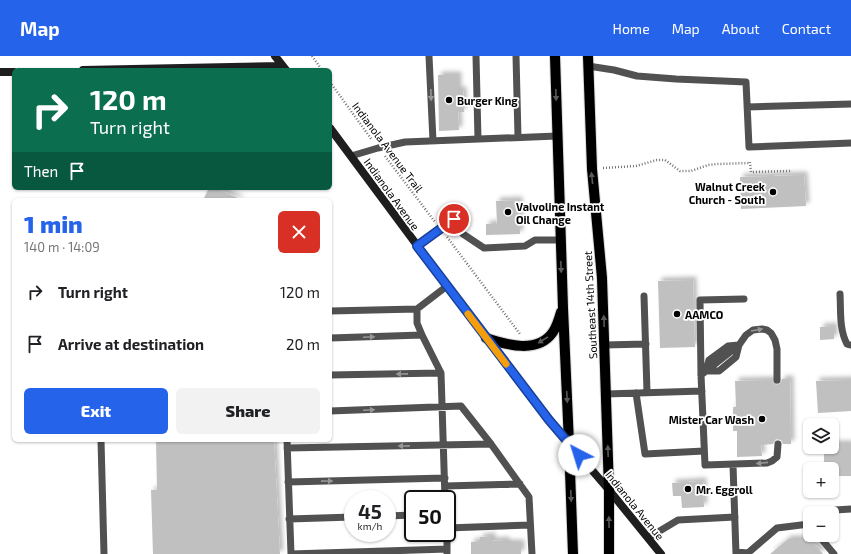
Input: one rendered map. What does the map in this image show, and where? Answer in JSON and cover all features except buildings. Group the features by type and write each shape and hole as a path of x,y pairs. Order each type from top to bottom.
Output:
{"main road":[{"path":"276,56 284,68"},
{"path":"555,56 560,240 573,554"},
{"name":"Southeast 14th Street","path":"588,61 592,169 602,278 610,554"},
{"path":"0,72 12,72"},
{"name":"Indianola Avenue","path":"332,131 549,420 661,554"},
{"path":"486,338 502,344 513,346 535,345 545,340 552,333 558,323 563,308"}],"lane":[{"path":"429,56 433,141"},
{"path":"476,56 478,139"},
{"path":"516,56 518,137"},
{"path":"588,61 636,76 746,82 749,147 851,143"},
{"path":"747,107 851,104"},
{"path":"351,156 406,142 557,136"},
{"path":"417,246 454,219 463,234 484,248 525,246 534,240 560,240"},
{"path":"332,311 418,309 447,286"},
{"path":"840,294 843,337 847,344 851,345"},
{"path":"644,296 647,392"},
{"path":"744,299 700,300 704,373 702,391 705,465 767,463 777,457 778,444"},
{"path":"418,309 416,323 441,373 445,490"},
{"path":"704,373 739,345 746,334 753,330 762,329 771,333 775,340 777,348 777,380"},
{"path":"332,338 422,335"},
{"path":"604,345 646,344"},
{"path":"332,376 441,373"},
{"path":"606,394 702,391"},
{"path":"636,393 645,454 704,451"},
{"path":"332,411 461,406 491,444 529,497 532,554"},
{"path":"101,442 104,554"},
{"path":"287,442 291,554 447,552 446,542"},
{"path":"287,448 491,444"},
{"path":"733,464 736,553 748,553 777,528 803,526"},
{"path":"288,482 445,482 520,484"},
{"path":"839,510 851,509"},
{"path":"289,519 344,517"},
{"path":"648,538 678,520 735,517"},
{"path":"456,528 530,525"},
{"path":"824,542 834,554"}],"path":[{"path":"312,56 321,68"},
{"name":"Indianola Avenue Trail","path":"332,85 378,148 522,336"},
{"path":"749,147 751,172 792,172"},
{"path":"592,169 636,166 657,160 665,160 680,171 691,171 708,165 750,163"}],"slow traffic":[{"path":"468,314 506,364"}],"place":[{"name":"Burger King","path":"449,100"},
{"name":"Walnut Creek Church - South","path":"773,192"},
{"name":"Valvoline Instant Oil Change","path":"508,212"},
{"name":"AAMCO","path":"677,314"},
{"name":"Mister Car Wash","path":"762,419"},
{"name":"Mr. Eggroll","path":"688,489"}],"route":[{"path":"454,219 417,246 549,420 579,455"}]}
